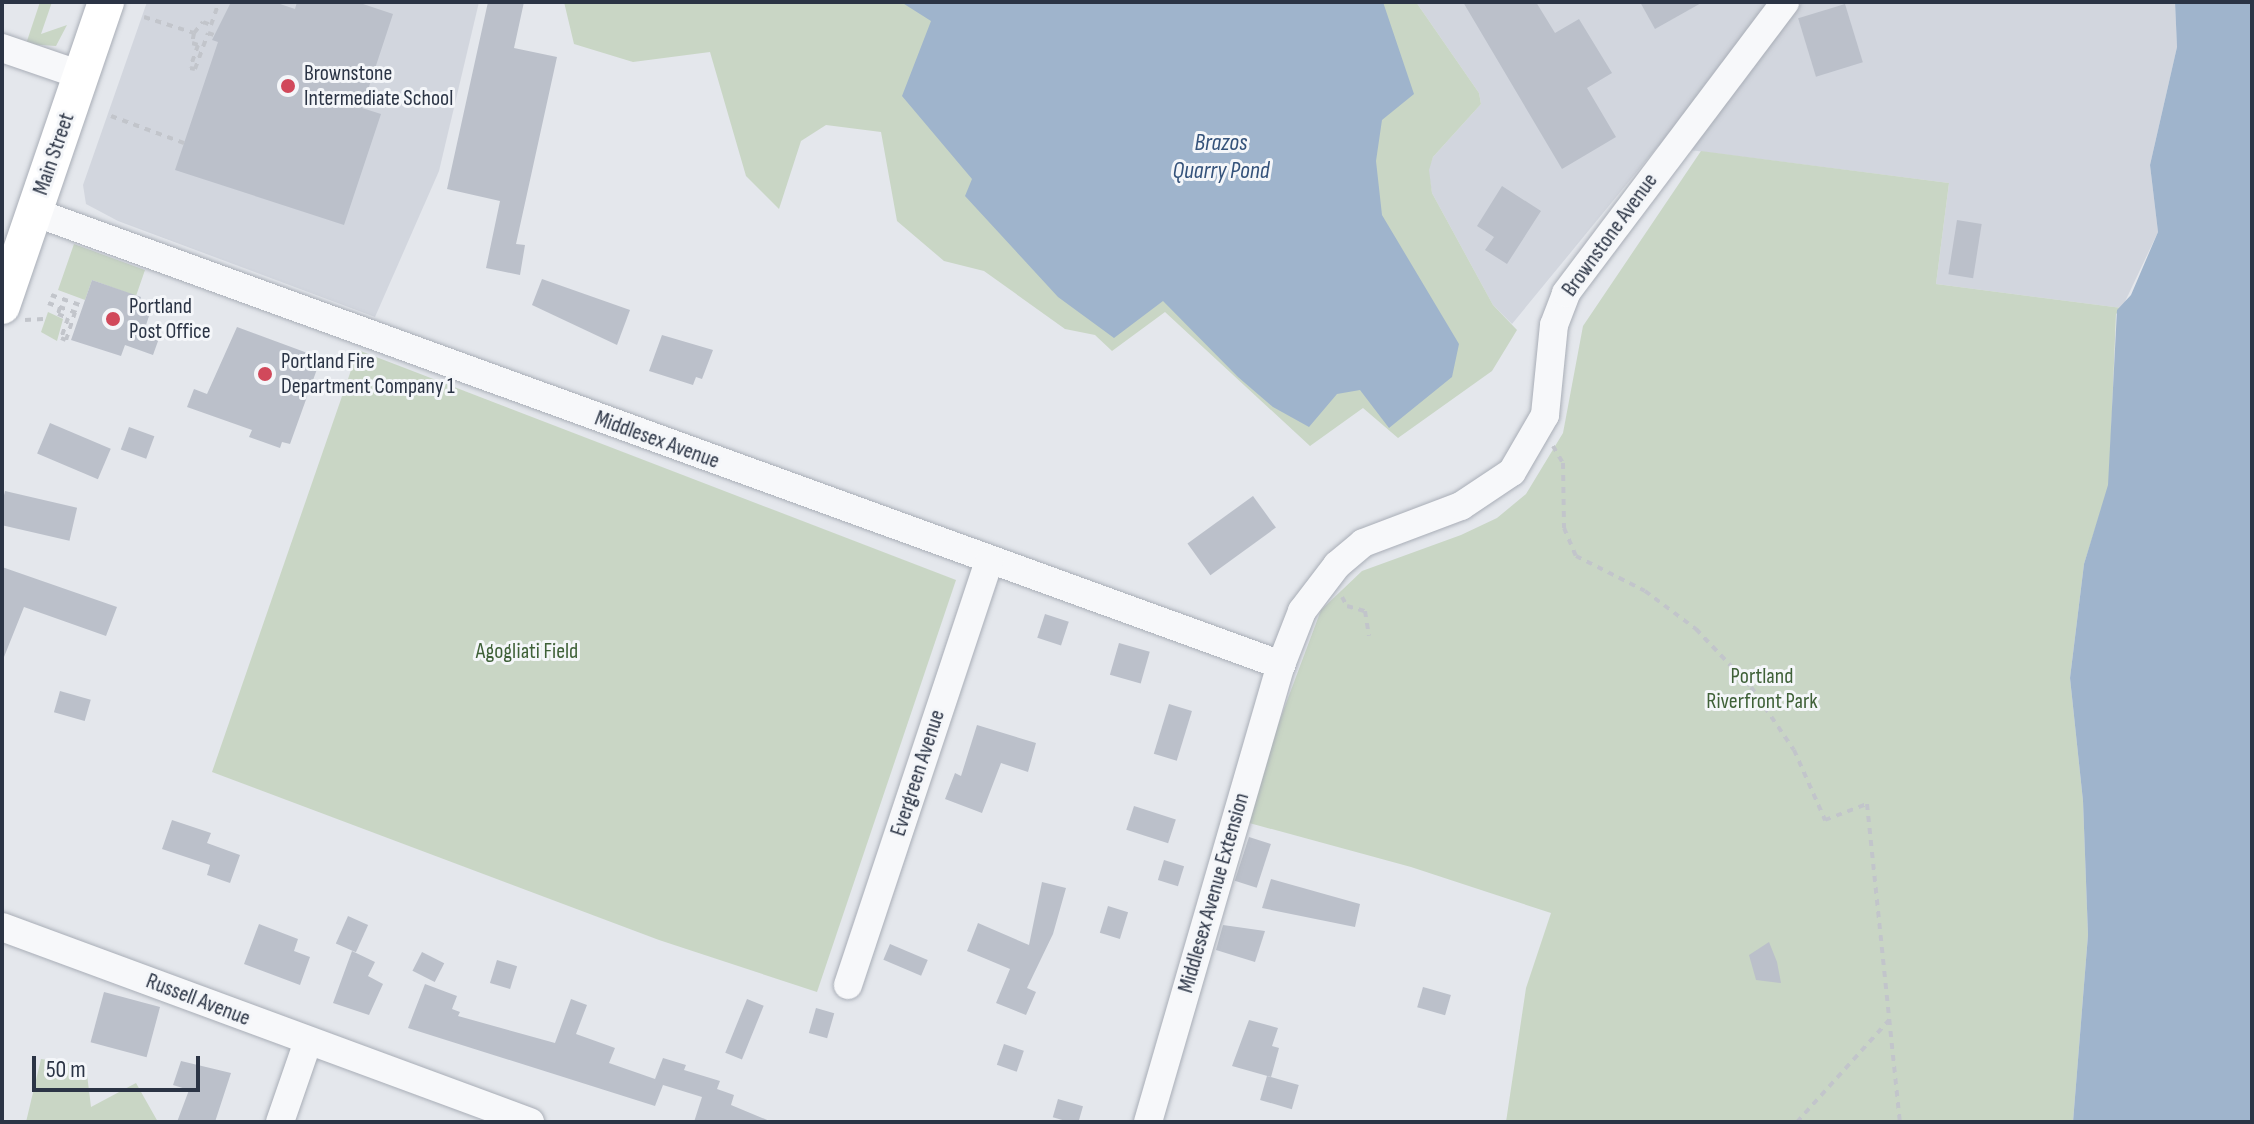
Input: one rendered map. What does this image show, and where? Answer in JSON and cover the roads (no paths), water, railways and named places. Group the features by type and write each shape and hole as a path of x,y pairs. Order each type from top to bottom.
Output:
{"main road":[{"name":"Main Street","path":"11,313 34,212 106,2"}],"street":[{"name":"Brownstone Avenue","path":"1281,665 1302,611 1349,554 1377,535 1475,500 1500,483 1520,461 1545,415 1554,325 1566,293 1785,2"},
{"path":"2,48 81,75"},
{"name":"Middlesex Avenue","path":"34,212 989,562 1281,665"},
{"name":"Evergreen Avenue","path":"848,985 989,562"},
{"name":"Middlesex Avenue Extension","path":"1148,1122 1281,665"},
{"name":"Russell Avenue","path":"2,927 530,1122"},
{"path":"280,1122 308,1041"}],"water":[{"name":"Brazos Quarry Pond","path":"901,2 1383,2 1414,94 1382,120 1376,161 1382,215 1459,344 1452,377 1389,428 1360,390 1337,394 1309,427 1273,407 1238,377 1163,301 1114,338 1058,297 965,196 972,179 902,96 931,21"},
{"path":"2175,2 2252,2 2252,1122 2073,1122 2088,935 2083,801 2070,678 2084,564 2108,485 2117,310 2131,295 2158,232 2150,165 2177,47"}],"place":[{"name":"Brownstone Intermediate School","path":"288,86"},
{"name":"Portland Post Office","path":"113,319"},
{"name":"Portland Fire Department Company 1","path":"265,374"}],"park label":[{"name":"Agogliati Field","path":"527,652"},
{"name":"Portland Riverfront Park","path":"1762,688"}]}
